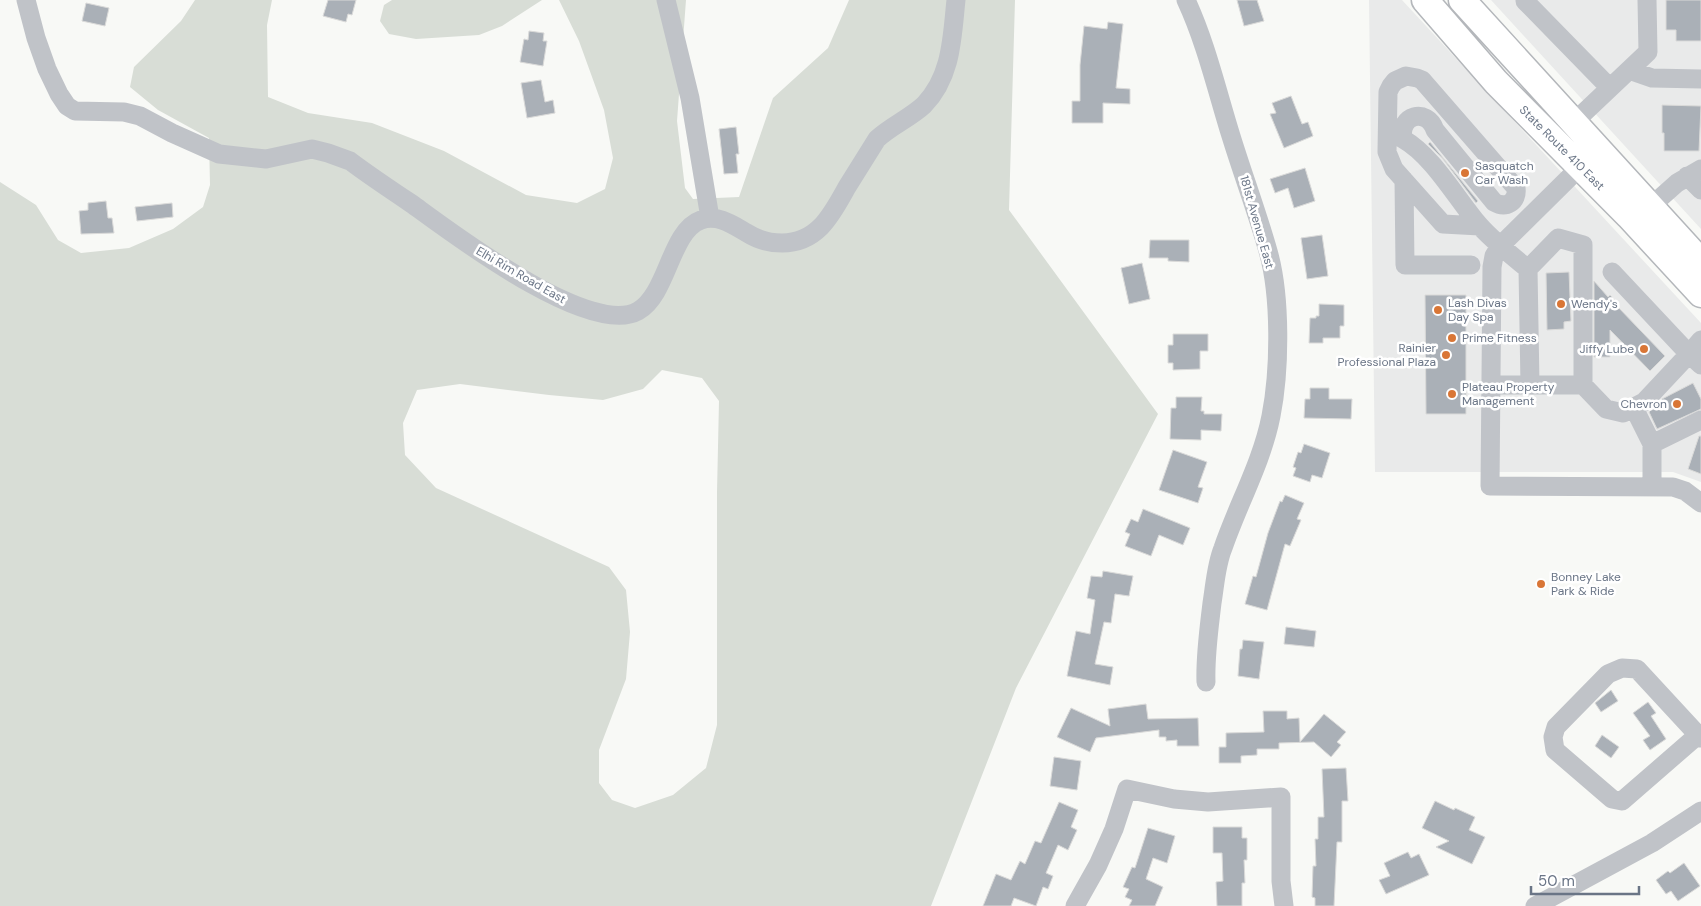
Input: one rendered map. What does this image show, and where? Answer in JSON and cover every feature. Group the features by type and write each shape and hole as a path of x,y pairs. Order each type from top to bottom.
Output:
{"highway":[{"name":"State Route 410 East","path":"1425,0 1496,82 1629,216 1701,294"},
{"name":"State Route 410 East","path":"1462,0 1701,262"}],"street":[{"name":"Elhi Rim Road East","path":"26,0 36,38 59,94 67,106 75,111 124,112 140,116 219,154 266,158 305,150 328,153 350,161 496,262 550,294 593,312 610,315 626,315 637,312 652,297 690,226 700,220 710,218"},
{"path":"666,0 690,98 710,218 732,224 756,239 776,243 796,242 815,233 832,215 877,139 925,104 939,84 948,66 952,47 956,0"},
{"name":"181st Avenue East","path":"1186,0 1203,43 1268,252 1274,281 1277,331 1275,387 1271,418 1254,472 1222,548 1209,626 1206,682"},
{"path":"1526,0 1610,88"},
{"path":"1573,123 1648,52 1647,0"},
{"path":"1629,70 1652,78 1701,79"},
{"path":"1480,226 1443,224 1394,168 1387,152 1388,92 1391,86 1400,78 1406,76 1417,78 1426,84 1516,188 1516,196 1511,203 1502,206 1494,202 1435,130 1433,124 1425,117 1419,116 1408,120 1402,128 1403,138 1425,156 1480,226 1500,246 1528,269"},
{"path":"1425,117 1441,102"},
{"path":"1580,167 1500,246 1494,256 1492,267 1490,486 1673,487 1685,491 1701,503"},
{"path":"1650,207 1677,183 1694,173 1701,190"},
{"path":"1404,180 1405,265 1472,265"},
{"path":"1530,385 1528,269 1558,238 1583,245 1583,385 1606,409 1623,413 1644,402 1697,353 1612,272"},
{"path":"1491,385 1583,385"},
{"path":"1634,408 1652,444 1652,487"},
{"path":"1652,444 1701,420"},
{"path":"1622,668 1637,669 1700,737 1622,801 1612,799 1555,750 1553,737 1556,727 1608,674 1622,668"},
{"path":"1074,906 1098,865 1114,829 1127,789 1174,799 1208,802 1281,797 1281,881 1284,906"},
{"path":"1535,906 1652,844 1701,811"}],"shaded area":[{"path":"195,0 272,0 267,25 268,97 308,113 372,123 444,151 526,195 577,203 605,189 613,158 604,110 579,41 559,0 686,0 677,121 685,188 693,199 739,197 773,98 828,48 849,0 1015,0 1009,210 1158,414 1016,688 931,906 0,906 0,182 36,205 58,240 81,253 129,248 173,229 203,207 210,185 209,138 158,110 130,87 134,67 181,21","holes":["662,370 702,378 719,401 717,725 706,768 673,795 635,808 612,800 599,783 599,750 626,679 630,632 626,590 609,567 436,488 405,455 403,423 417,390 460,384 603,400 643,389"]},
{"path":"392,0 542,0 502,26 479,35 416,39 389,34 380,21 384,5"},
{"path":"1369,0 1402,0 1701,323 1701,482 1673,472 1375,472"},
{"path":"1491,0 1701,0 1701,229"}],"building":[{"path":"328,0 356,0 352,15 348,14 346,22 323,16"},
{"path":"1237,0 1257,0 1264,21 1244,26"},
{"path":"1666,0 1701,0 1701,41 1676,41 1676,30 1666,30"},
{"path":"86,3 109,8 105,26 82,21"},
{"path":"1108,22 1123,24 1116,88 1130,89 1130,104 1103,103 1103,123 1072,123 1072,101 1080,101 1080,65 1084,26 1107,29"},
{"path":"529,31 544,33 543,41 547,41 543,66 520,62 524,39 528,40"},
{"path":"541,80 545,102 553,100 555,113 527,118 521,83"},
{"path":"1291,96 1302,124 1308,122 1313,136 1284,148 1270,114 1276,113 1272,103"},
{"path":"1662,105 1701,106 1699,151 1664,151"},
{"path":"736,127 739,154 736,154 738,173 724,174 719,129"},
{"path":"1430,142 1478,201 1476,203 1443,159 1428,144"},
{"path":"1305,168 1315,201 1294,208 1288,188 1275,193 1270,179"},
{"path":"106,201 108,218 112,218 114,233 81,234 79,211 88,210 88,203"},
{"path":"172,203 173,217 137,221 135,207"},
{"path":"1322,235 1328,276 1307,279 1301,238"},
{"path":"1150,240 1189,240 1189,262 1168,261 1168,258 1149,258"},
{"path":"1142,263 1150,299 1129,304 1121,268"},
{"name":"Wendy's","path":"1569,272 1571,321 1564,322 1564,329 1547,330 1546,273"},
{"path":"1594,281 1608,297 1610,295 1619,304 1617,306 1665,356 1650,371 1610,330 1610,357 1594,357"},
{"name":"Rainier Professional Plaza","path":"1425,295 1466,295 1466,414 1426,414"},
{"path":"1319,304 1344,305 1344,326 1340,326 1340,338 1323,338 1323,343 1309,343 1310,318 1319,316"},
{"path":"1173,334 1208,334 1208,351 1200,351 1200,369 1173,370 1173,363 1168,363 1168,345 1173,345"},
{"name":"Chevron","path":"1693,383 1701,399 1701,409 1657,429 1649,412 1662,399"},
{"path":"1310,388 1329,388 1329,399 1352,399 1351,419 1304,418 1305,399 1310,399"},
{"path":"1176,397 1202,397 1201,411 1204,411 1204,414 1222,414 1221,431 1201,430 1201,440 1170,439 1171,408 1176,408"},
{"path":"1699,436 1701,436 1701,474 1688,469"},
{"path":"1304,444 1330,453 1322,478 1312,475 1310,482 1293,476 1296,468 1293,467 1298,452 1301,453"},
{"path":"1173,450 1207,462 1198,487 1203,488 1198,503 1159,490"},
{"path":"1285,495 1304,503 1297,519 1301,520 1290,546 1285,544 1267,610 1245,604 1253,576 1256,577 1268,533 1280,501 1282,502"},
{"path":"1143,509 1190,528 1183,545 1159,535 1151,556 1125,546 1130,534 1125,532 1131,519 1138,522"},
{"path":"1103,571 1133,576 1129,596 1115,594 1111,623 1104,622 1095,664 1113,667 1110,685 1067,676 1076,631 1090,634 1095,600 1087,598 1091,576 1102,577"},
{"path":"1286,627 1316,631 1314,647 1284,644"},
{"path":"1243,640 1264,642 1259,679 1238,676 1240,649 1242,649"},
{"path":"1611,690 1618,701 1601,712 1595,703"},
{"path":"1648,702 1656,713 1651,716 1666,739 1650,750 1643,740 1650,736 1633,713"},
{"path":"1146,704 1148,719 1198,718 1199,746 1177,746 1177,740 1166,741 1166,737 1159,737 1159,730 1096,738 1090,752 1057,737 1071,708 1110,726 1108,709"},
{"path":"1263,711 1287,711 1287,719 1299,718 1300,742 1324,714 1346,732 1337,742 1341,745 1331,757 1314,742 1279,743 1279,749 1257,749 1257,755 1241,756 1241,763 1219,763 1219,747 1226,747 1226,733 1264,732"},
{"path":"1602,735 1619,747 1611,758 1595,746"},
{"path":"1054,757 1081,761 1077,790 1050,786"},
{"path":"1346,768 1348,801 1342,801 1342,842 1337,842 1334,906 1315,906 1315,898 1312,897 1313,866 1316,866 1315,839 1318,839 1318,817 1324,817 1322,769"},
{"path":"1435,801 1475,817 1469,830 1485,837 1472,864 1436,847 1449,841 1422,828"},
{"path":"1059,802 1078,810 1071,827 1077,830 1068,850 1058,845 1046,873 1053,876 1048,889 1043,887 1036,906 1014,898 1011,906 983,906 996,874 1011,880 1020,861 1025,864 1035,841 1041,843"},
{"path":"1213,827 1242,827 1242,838 1247,838 1247,860 1244,860 1245,883 1242,883 1242,906 1217,906 1216,882 1223,881 1222,853 1213,853"},
{"path":"1148,828 1175,836 1167,863 1153,858 1146,879 1163,887 1155,906 1129,906 1132,900 1125,897 1129,889 1123,887 1132,867 1135,868"},
{"path":"1408,852 1411,858 1419,854 1429,875 1386,894 1379,880 1390,876 1384,863"},
{"path":"1684,863 1700,886 1678,901 1671,891 1666,894 1656,880"}],"place":[{"name":"Sasquatch Car Wash","path":"1465,173"},
{"name":"Wendy's","path":"1561,304"},
{"name":"Lash Divas Day Spa","path":"1438,310"},
{"name":"Prime Fitness","path":"1452,338"},
{"name":"Jiffy Lube","path":"1644,349"},
{"name":"Rainier Professional Plaza","path":"1446,355"},
{"name":"Plateau Property Management","path":"1452,394"},
{"name":"Chevron","path":"1677,404"},
{"name":"Bonney Lake Park & Ride","path":"1541,584"}]}
